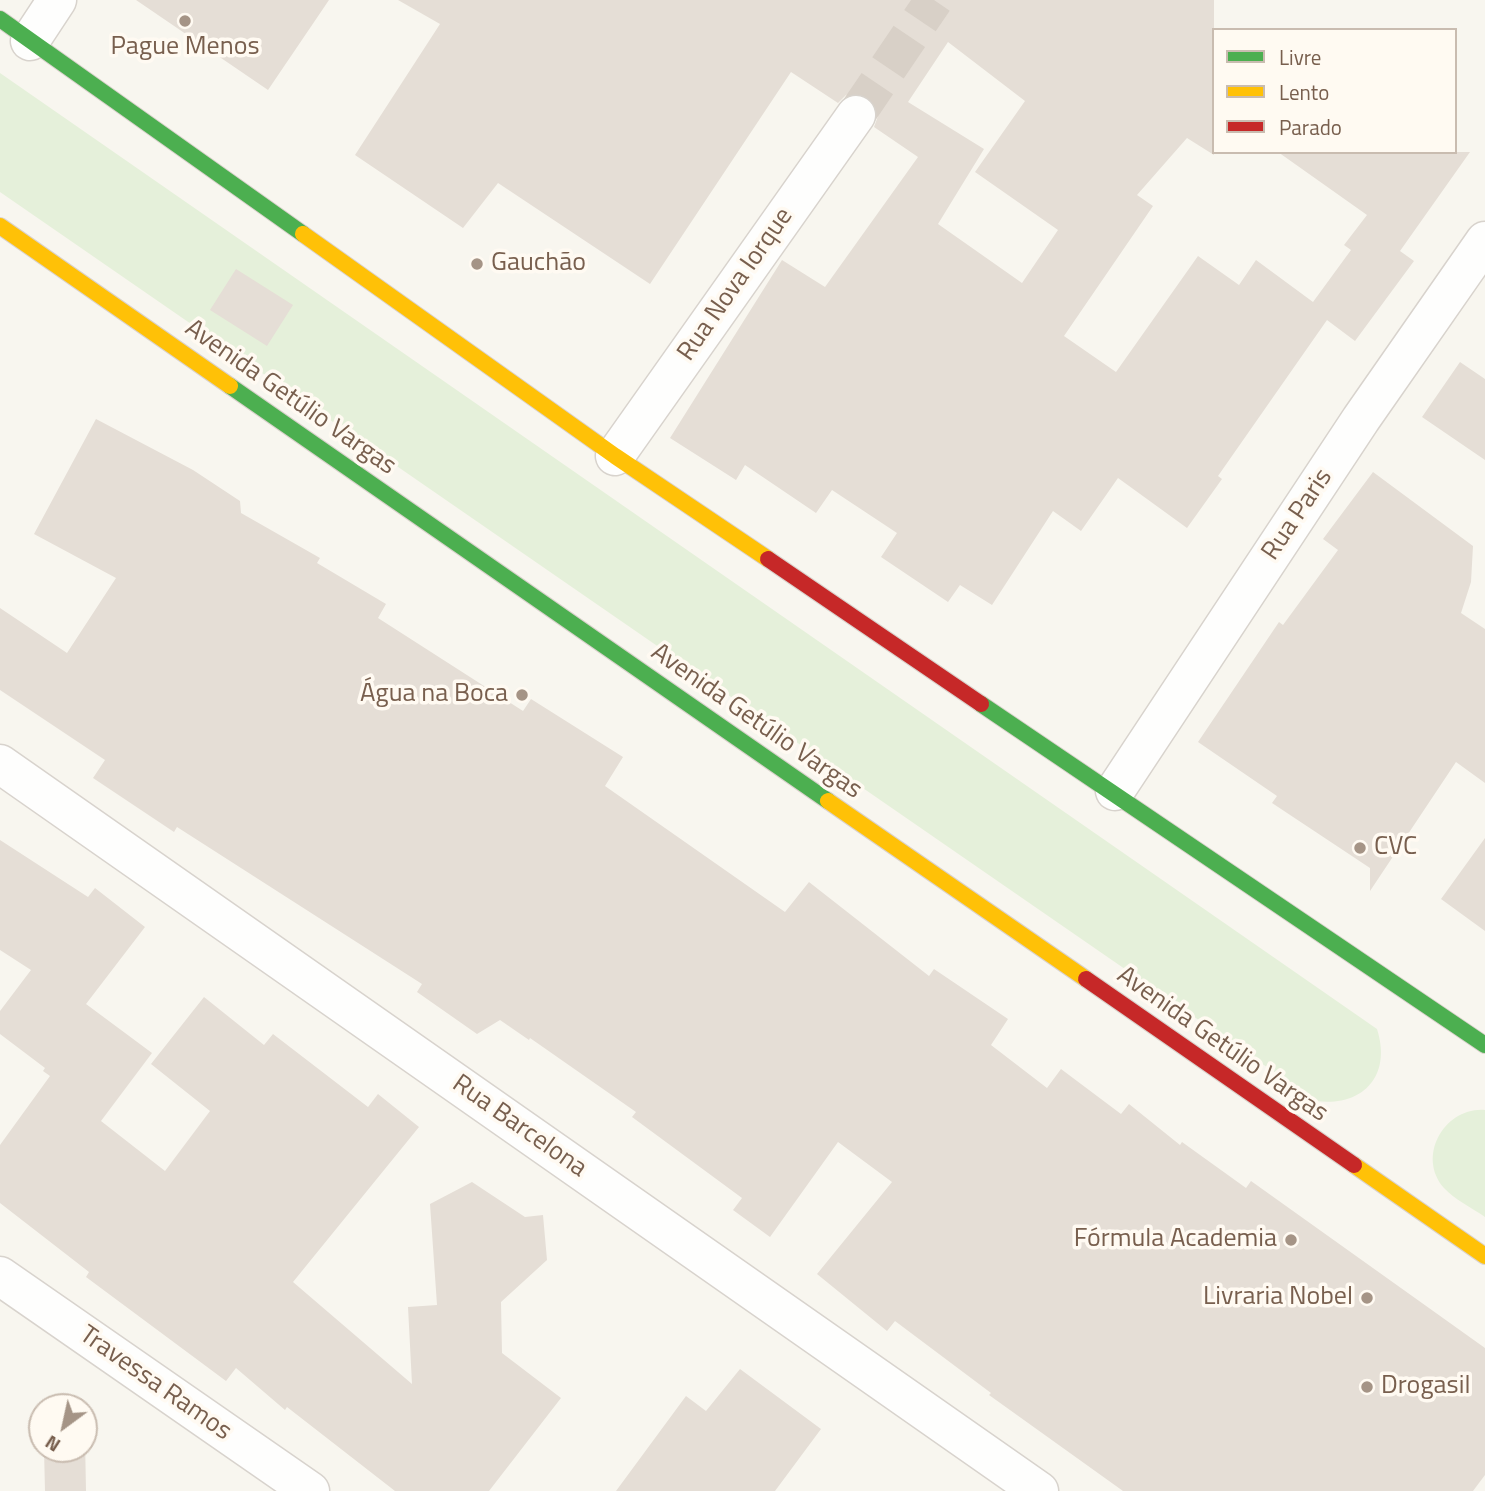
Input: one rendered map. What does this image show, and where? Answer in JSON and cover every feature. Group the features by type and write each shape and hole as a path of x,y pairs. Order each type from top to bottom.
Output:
{"main road":[{"path":"15,30 615,456 1115,791 1485,1045"},
{"name":"Avenida Getúlio Vargas","path":"0,226 1485,1256"}],"street":[{"path":"15,30 57,0"},
{"name":"Rua Nova Iorque","path":"615,456 856,115"},
{"name":"Rua Paris","path":"1115,791 1361,419 1485,241"},
{"name":"Rua Barcelona","path":"0,764 1039,1491"},
{"name":"Travessa Ramos","path":"0,1276 310,1491"}],"green space":[{"path":"0,73 1377,1029 1381,1046 1380,1061 1377,1074 1370,1085 1347,1099 1316,1101 0,192"},
{"path":"1485,1110 1485,1217 1444,1188 1436,1175 1433,1162 1434,1148 1447,1125 1458,1116"}],"building":[{"path":"136,0 329,0 268,90"},
{"path":"398,0 1214,0 1212,154 1187,138 1137,195 1153,206 1064,336 1116,372 1198,256 1239,285 1256,260 1313,302 1351,250 1344,245 1367,215 1281,154 1470,152 1400,251 1414,261 1355,341 1327,320 1218,476 1222,479 1187,528 1118,478 1081,531 1053,511 992,605 960,585 948,602 881,557 897,533 832,490 816,513 745,465 736,480 670,438 782,260 825,287 918,157 874,127 878,116 876,105 869,98 857,93 846,95 838,103 791,72 650,284 498,183 463,228 355,155 440,24","holes":["948,42 1025,101 975,172 1058,230 1022,283 938,224 984,149 908,102"]},
{"path":"236,269 293,305 267,346 210,310"},
{"path":"1460,362 1485,379 1485,460 1422,417"},
{"path":"96,419 193,470 240,501 241,513 320,558 317,563 386,604 378,618 523,711 531,699 623,757 605,786 785,912 809,882 929,976 934,969 1008,1019 991,1045 1047,1088 1061,1069 1121,1114 1129,1104 1180,1145 1182,1142 1246,1188 1251,1181 1485,1348 1485,1475 1473,1491 1123,1491 989,1395 991,1393 895,1321 887,1331 817,1274 892,1182 838,1142 770,1237 733,1210 742,1198 632,1117 636,1112 530,1038 529,1040 500,1020 477,1034 417,992 422,984 177,827 174,832 93,778 105,760 0,690 0,608 67,653 116,578 34,534"},
{"path":"1373,472 1473,546 1471,582 1461,613 1485,629 1485,783 1456,762 1370,891 1370,868 1272,803 1277,796 1198,742 1279,622 1283,625 1338,550 1323,539"},
{"path":"1485,838 1485,931 1441,899"},
{"path":"0,840 88,897 95,888 145,927 86,1004 152,1053 101,1121 165,1171 210,1111 151,1064 204,997 264,1045 273,1034 368,1107 378,1094 419,1127 293,1282 412,1384 408,1307 437,1305 430,1204 472,1182 525,1217 543,1215 547,1260 501,1302 502,1353 561,1398 489,1491 395,1491 287,1407 285,1410 236,1368 226,1381 86,1277 89,1272 0,1203 0,1145 50,1076 43,1071 45,1068 0,1034 0,1011 31,970 0,950"},
{"path":"740,1369 821,1429 775,1491 616,1491 686,1396 706,1411"},
{"path":"44,1463 85,1463 86,1491 45,1491"}],"tunnel":[{"path":"856,115 934,0"}],"traffic: fast":[{"path":"0,19 303,234"},
{"path":"230,386 828,801"},
{"path":"981,704 1485,1045"}],"traffic: slow":[{"path":"0,226 230,386"},
{"path":"303,234 615,456 768,559"},
{"path":"828,801 1086,979"},
{"path":"1354,1165 1485,1256"}],"traffic: jam":[{"path":"768,559 981,704"},
{"path":"1086,979 1354,1165"}],"place":[{"name":"Pague Menos","path":"185,21"},
{"name":"Gauchão","path":"477,264"},
{"name":"Água na Boca","path":"522,695"},
{"name":"CVC","path":"1360,848"},
{"name":"Fórmula Academia","path":"1291,1240"},
{"name":"Livraria Nobel","path":"1367,1298"},
{"name":"Drogasil","path":"1367,1387"}]}
